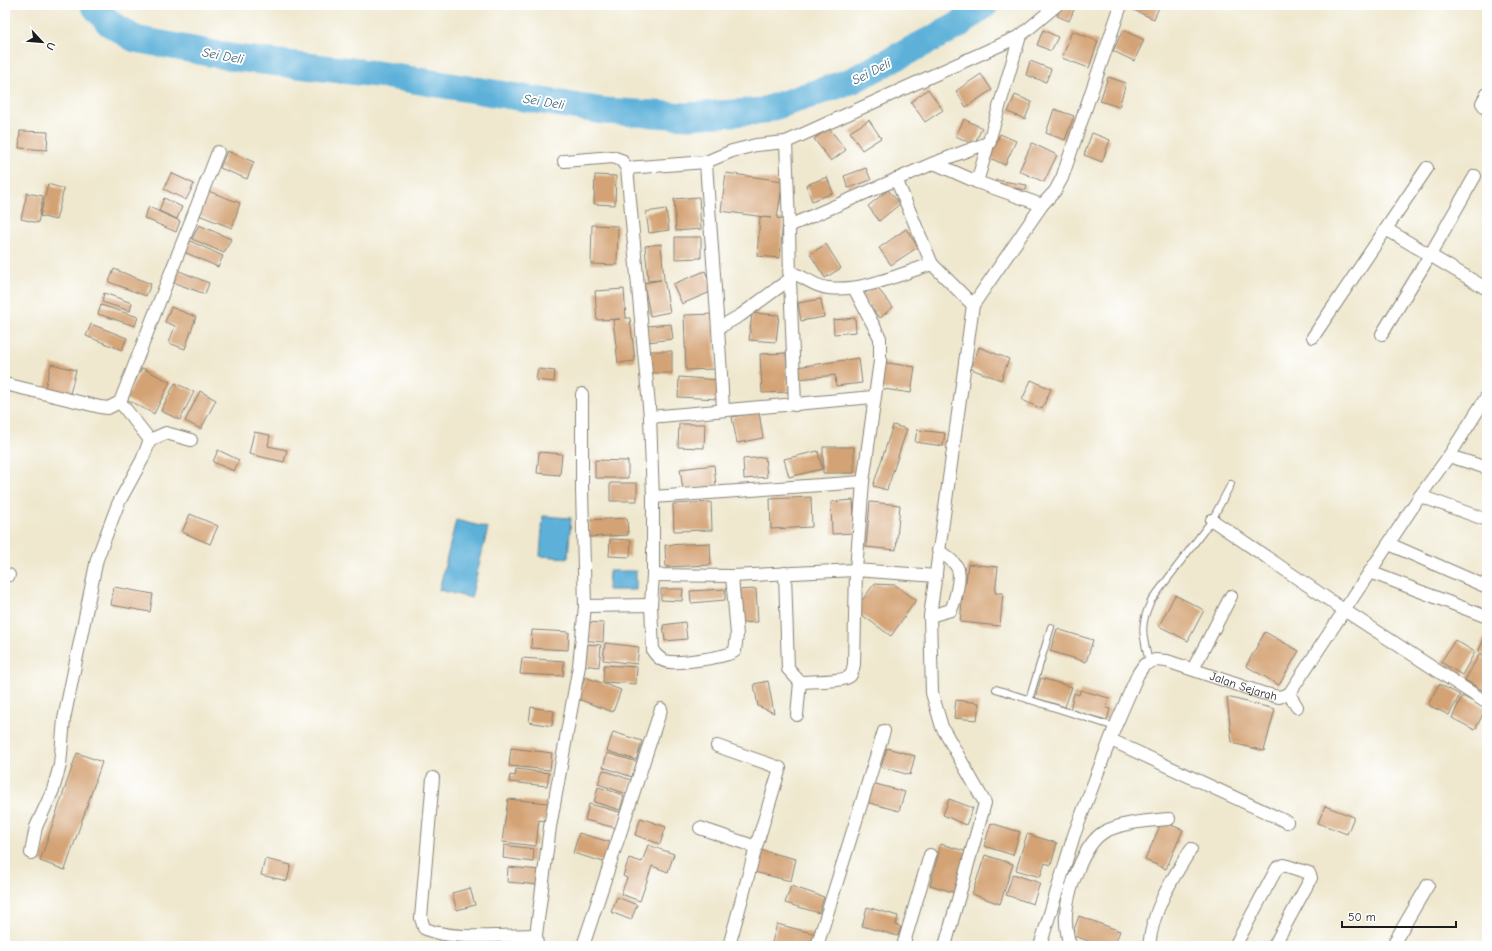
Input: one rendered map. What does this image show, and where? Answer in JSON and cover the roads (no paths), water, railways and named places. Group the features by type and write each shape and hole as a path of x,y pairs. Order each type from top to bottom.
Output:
{"street":[{"path":"627,168 706,162 732,151 756,145 786,142 1020,36 1057,5"},
{"path":"945,946 985,803 942,727 932,693 930,616 973,305 1042,205 1055,191 1062,178 1121,5"},
{"path":"977,182 1020,36"},
{"path":"1487,94 1482,103 1487,110"},
{"path":"786,142 790,226 789,275 794,405"},
{"path":"790,226 896,179 990,142"},
{"path":"5,384 61,399 100,407 108,408 120,402 218,152"},
{"path":"564,161 613,157 621,160 627,168 650,417 654,496 651,605 653,651 662,660 671,662 730,654 735,650 737,642 732,576"},
{"path":"706,162 714,291 720,327 723,410"},
{"path":"934,164 977,182 1042,205"},
{"path":"1313,337 1427,168"},
{"path":"1382,334 1430,255 1475,176"},
{"path":"896,179 932,264 973,305"},
{"path":"1386,229 1487,289"},
{"path":"720,327 741,315 789,275 800,274 819,286 828,288 854,288 932,264"},
{"path":"785,572 787,666 793,676 800,682 850,677 853,672 856,570 863,482 880,361 880,338 854,288"},
{"path":"433,778 421,918 424,928 432,932 537,940 550,827 579,666 585,606 582,394"},
{"path":"650,417 874,397"},
{"name":"Jalan Sejarah","path":"1149,662 1160,660 1193,669 1272,696 1279,697 1289,694 1420,496 1449,456 1486,400"},
{"path":"120,402 150,440"},
{"path":"31,853 36,827 53,790 60,765 64,719 97,559 118,504 142,460 150,440 166,433 192,440"},
{"path":"1449,456 1487,468"},
{"path":"654,496 863,482"},
{"path":"1420,496 1487,520"},
{"path":"1212,520 1344,610 1487,703"},
{"path":"1389,544 1487,587"},
{"path":"930,616 951,610 954,602 958,578 958,568 953,561 938,550"},
{"path":"652,575 732,576 785,572 856,570 936,576"},
{"path":"1370,572 1487,618"},
{"path":"1193,669 1231,596"},
{"path":"585,606 651,605"},
{"path":"1040,946 1074,835 1115,727 1138,674 1144,665 1149,662"},
{"path":"797,715 800,682"},
{"path":"1289,694 1297,707"},
{"path":"583,946 661,709"},
{"path":"817,946 884,731"},
{"path":"1111,740 1287,822"},
{"path":"717,746 780,768 756,847 729,946"},
{"path":"1070,946 1067,936 1066,912 1072,888 1084,857 1092,842 1104,832 1122,826 1170,819"},
{"path":"700,828 756,847"},
{"path":"1149,946 1153,919 1173,878 1191,849"},
{"path":"904,946 930,855"},
{"path":"1235,946 1277,868 1284,865 1309,873 1311,878 1274,946"},
{"path":"1392,946 1428,885"}],"lane":[{"path":"1149,662 1142,628 1150,601 1212,520 1231,484"},
{"path":"1029,700 1051,627"},
{"path":"996,689 1115,727"}],"water":[{"path":"543,516 571,518 568,558 540,556"},
{"path":"456,520 488,528 471,598 439,590"},
{"path":"609,571 636,571 636,590 608,590"}],"waterway":[{"name":"Sei Deli","path":"94,5 109,23 135,39 236,58 377,74 604,111 688,116 762,111 851,81 957,26 985,5"}]}
